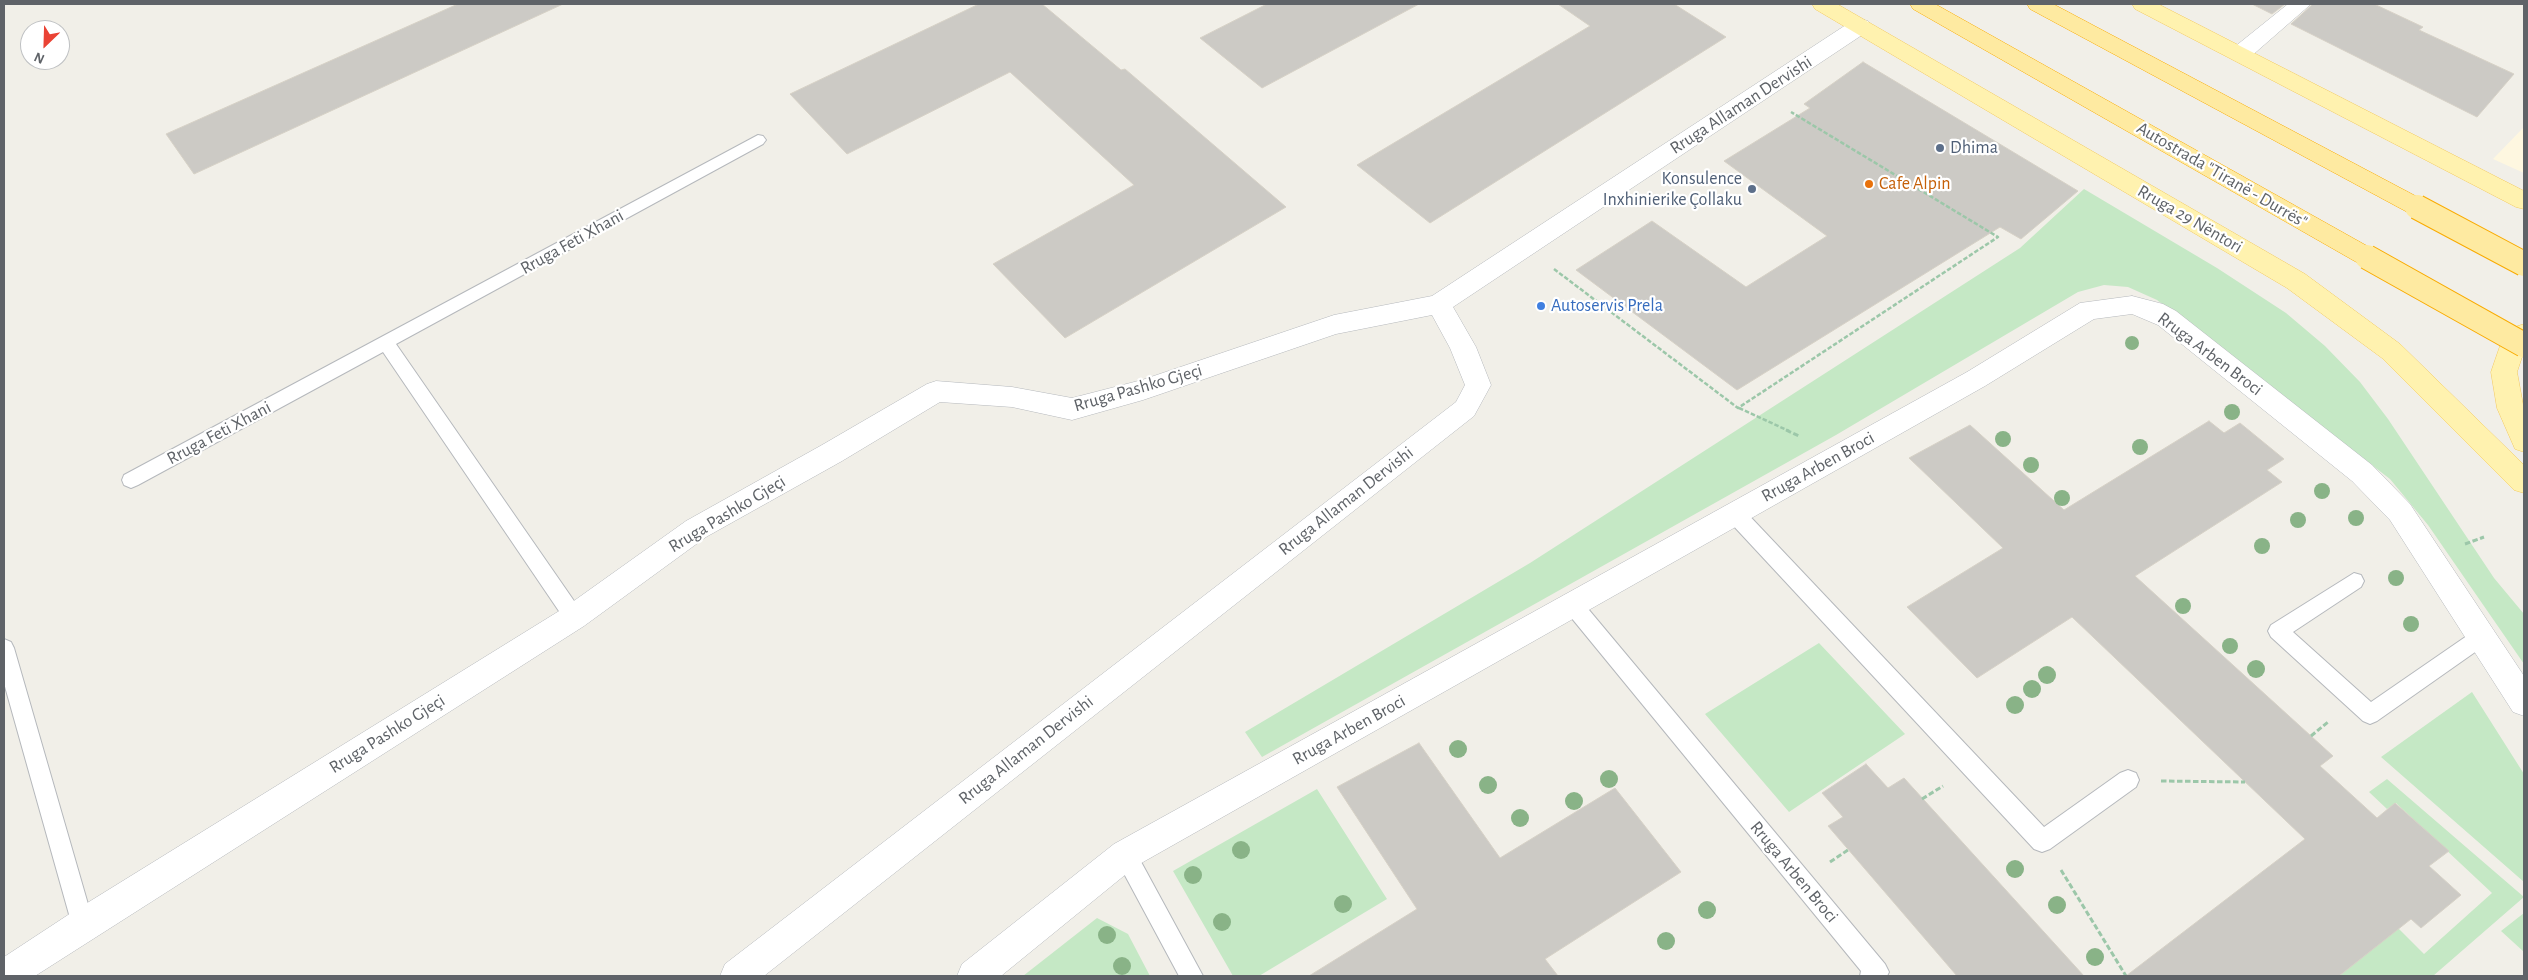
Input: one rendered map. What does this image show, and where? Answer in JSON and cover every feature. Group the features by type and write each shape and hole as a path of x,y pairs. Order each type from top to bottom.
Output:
{"highway":[{"name":"Autostrada \"Tiranë - Durrës\"","path":"1920,4 2524,345"},
{"path":"2037,4 2524,264"}],"main road":[{"name":"Rruga 29 Nëntori","path":"1822,4 2296,281 2391,351 2524,482"},
{"path":"2142,4 2524,200"},
{"path":"2524,334 2510,350 2504,372 2510,408 2524,441"}],"street":[{"path":"2240,54 2301,4"},
{"name":"Rruga Allaman Dervishi","path":"737,976 1464,409 1478,385 1463,347 1439,304 1860,26"},
{"name":"Rruga Pashko Gjeçi","path":"5,976 83,925 574,617 696,529 832,453 936,391 1012,397 1072,409 1143,390 1334,324 1439,304"},
{"name":"Rruga Arben Broci","path":"974,976 1125,855 1976,378 2090,310 2132,305 2167,318 2362,473 2400,512 2524,702"}],"lane":[{"name":"Rruga Feti Xhani","path":"131,480 758,140"},
{"path":"386,343 574,617"},
{"path":"1735,514 2042,841 2128,780"},
{"path":"2354,581 2278,631 2370,714 2481,637"},
{"name":"Rruga Arben Broci","path":"1572,604 1877,972 1871,976"},
{"path":"4,648 83,925"},
{"path":"1125,855 1192,976"}],"path":[{"path":"1738,408 1998,237 1760,93"},
{"path":"1526,247 1738,408 1839,455"},
{"path":"2128,780 2245,782"},
{"path":"2042,841 2126,976"}],"shaded area":[{"path":"2524,127 2524,173 2493,159"}],"green space":[{"path":"2084,189 2217,268 2286,313 2325,346 2360,382 2388,419 2494,578 2524,614 2524,664 2428,525 2390,479 2157,300 2128,287 2104,285 2078,292 1836,435 1262,757 1245,732 1530,563 2020,248"},
{"path":"1819,643 1905,734 1789,812 1705,714"},
{"path":"2472,692 2524,774 2524,882 2381,757"},
{"path":"2387,779 2524,897 2433,976 2339,976 2398,928 2424,954 2492,893 2396,803 2387,809 2369,792"},
{"path":"1317,789 1387,899 1259,976 1233,976 1173,871"},
{"path":"2524,913 2524,952 2501,931"},
{"path":"1097,918 1128,934 1150,976 1023,976"}],"building":[{"path":"458,4 563,4 194,174 166,134"},
{"path":"979,4 1042,4 1121,70 1125,69 1286,207 1065,338 993,264 1134,185 1010,72 847,154 790,94"},
{"path":"1267,4 1419,4 1262,88 1200,38"},
{"path":"1558,4 1674,4 1726,37 1430,223 1357,165 1590,26"},
{"path":"2252,4 2285,4 2272,14"},
{"path":"2313,4 2374,4 2423,27 2419,30 2514,74 2477,117 2291,24"},
{"path":"1863,62 2078,191 2021,239 2000,227 1737,390 1576,270 1652,221 1746,287 1827,236 1724,161 1810,108 1804,104"},
{"path":"2209,421 2224,433 2240,423 2284,459 2267,470 2282,482 2135,576 2333,756 2320,766 2377,818 2395,803 2449,851 2429,866 2461,895 2421,928 2411,919 2339,976 2126,976 2305,839 2072,617 1977,678 1907,607 2003,548 1909,458 1970,425 2064,510"},
{"path":"1419,743 1500,858 1615,788 1681,872 1545,959 1558,976 1309,976 1417,909 1337,787"},
{"path":"1866,764 1888,788 1904,778 2084,976 1957,976 1828,826 1843,817 1822,793"}],"place":[{"name":"Dhima","path":"1940,148"},
{"name":"Cafe Alpin","path":"1869,184"},
{"name":"Konsulence Inxhinierike Çollaku","path":"1752,189"},
{"name":"Autoservis Prela","path":"1541,306"}]}
